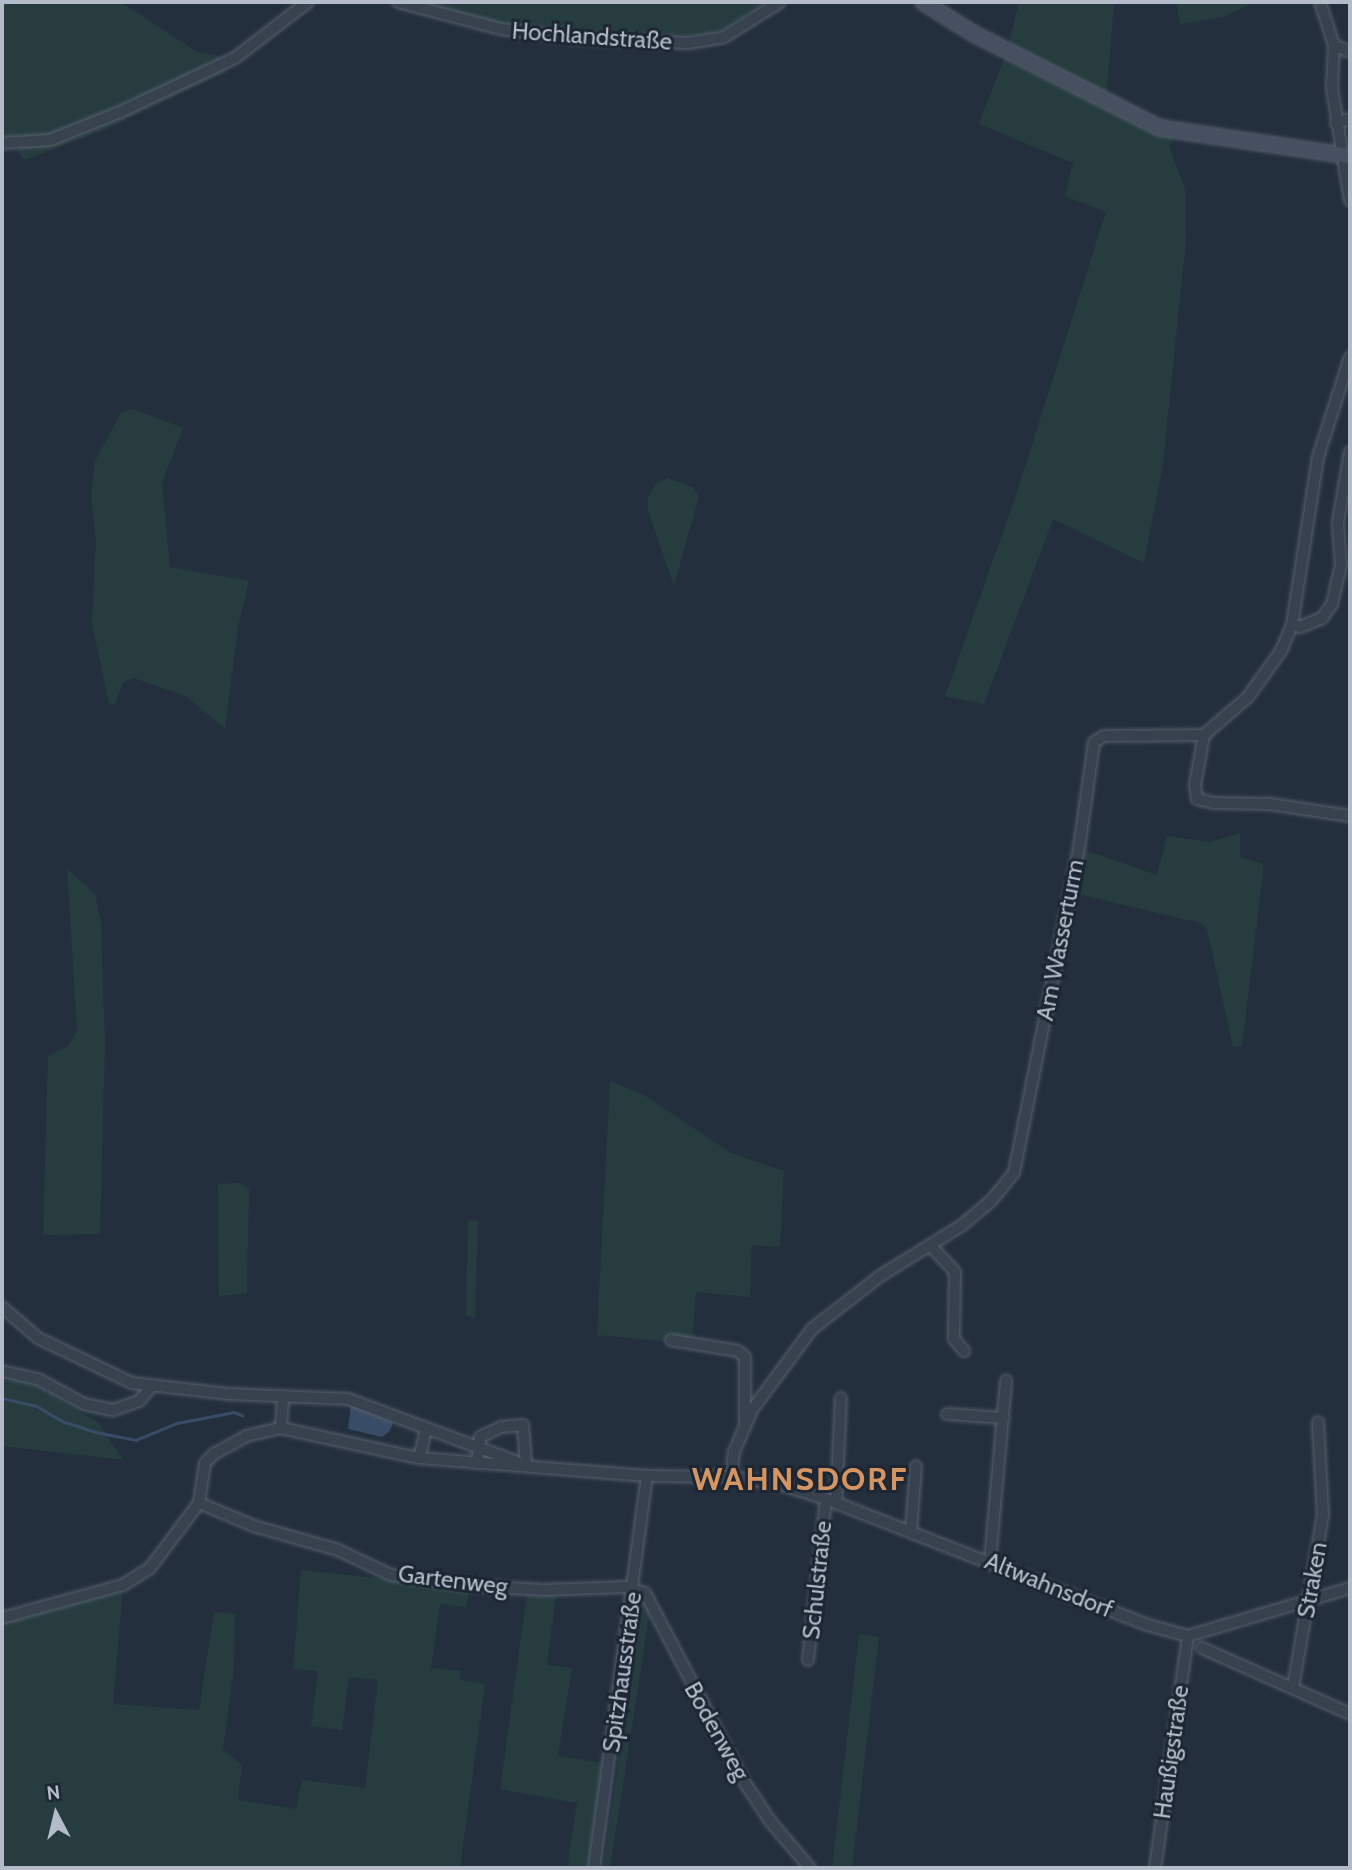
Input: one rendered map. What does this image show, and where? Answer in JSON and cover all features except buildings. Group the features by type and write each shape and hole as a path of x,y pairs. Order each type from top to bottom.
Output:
{"street":[{"path":"2,143 23,144 75,132 174,87 254,46 308,2"},
{"name":"Hochlandstraße","path":"398,2 501,29 572,38 688,43 724,37 780,2"},
{"path":"923,2 974,34 1160,128 1345,155"},
{"path":"1320,2 1334,45 1336,123 1345,155 1350,201"},
{"path":"1334,45 1350,52"},
{"path":"1336,123 1350,120"},
{"path":"1350,357 1318,457 1292,625 1281,651 1248,697 1204,735 1195,785 1197,799 1350,816"},
{"path":"1292,625 1300,627 1322,618 1332,604 1341,566 1338,522 1350,452"},
{"name":"Am Wasserturm","path":"745,1423 812,1329 833,1309 961,1226 991,1201 1014,1173 1079,848 1094,742 1104,736 1204,735"},
{"path":"930,1245 955,1272 950,1342 964,1351"},
{"name":"Altwahnsdorf","path":"2,1307 38,1338 122,1379 153,1385 348,1399 526,1465"},
{"path":"671,1340 738,1351 745,1357 745,1423 731,1477"},
{"path":"2,1371 38,1379 84,1404 113,1410 139,1401 153,1385"},
{"path":"990,1561 1006,1381"},
{"path":"2,1618 123,1585 150,1568 199,1503 205,1463 214,1454 246,1436 281,1428 283,1396"},
{"path":"831,1501 841,1398"},
{"path":"947,1414 1004,1418"},
{"name":"Straken","path":"1293,1687 1323,1515 1323,1473 1318,1422"},
{"path":"477,1463 485,1434 523,1425 526,1465"},
{"name":"Altwahnsdorf","path":"281,1428 419,1458 647,1476 731,1477 782,1485 990,1561 1148,1625 1188,1636"},
{"path":"419,1458 426,1430"},
{"path":"911,1531 916,1466"},
{"name":"Spitzhausstraße","path":"594,1868 635,1589 647,1476"},
{"name":"Schulstraße","path":"808,1660 831,1501"},
{"name":"Gartenweg","path":"199,1503 254,1527 338,1550 391,1575 544,1590 635,1589"},
{"path":"1188,1636 1308,1597 1350,1588"},
{"name":"Bodenweg","path":"635,1589 645,1593 743,1780 770,1821 810,1868"},
{"name":"Haußigstraße","path":"1155,1868 1188,1636"},
{"path":"1202,1648 1350,1714"}],"green space":[{"path":"2,2 121,2 197,52 219,56 227,72 99,132 24,160 9,137 2,136"},
{"path":"413,2 767,2 717,33 685,36 613,35 486,22"},
{"path":"1019,2 1114,2 1106,101 1177,133 1169,146 1185,189 1186,240 1163,464 1144,563 1053,519 984,704 945,696 1017,492 1106,212 1065,196 1073,163 979,124 1007,51"},
{"path":"1176,2 1256,2 1223,17 1180,24"},
{"path":"133,409 183,428 162,483 170,567 249,581 238,627 225,728 185,696 134,678 123,682 115,705 109,703 92,624 96,541 91,495 95,461 121,413"},
{"path":"668,478 694,488 699,496 674,586 648,510 648,497 656,483"},
{"path":"1240,833 1240,857 1264,864 1242,1046 1233,1047 1207,929 1200,923 1070,892 1079,848 1157,875 1167,836 1210,842"},
{"path":"67,869 95,894 101,923 105,1046 100,1234 43,1235 48,1056 68,1046 77,1031"},
{"path":"610,1081 644,1095 731,1153 784,1171 780,1247 752,1245 750,1297 696,1292 692,1344 597,1335"},
{"path":"240,1183 249,1189 247,1293 219,1296 218,1184"},
{"path":"468,1220 478,1221 475,1318 466,1315"},
{"path":"2,1373 16,1373 99,1423 123,1460 2,1446"},
{"path":"301,1570 470,1588 466,1607 440,1604 431,1668 460,1671 460,1680 485,1684 460,1868 2,1868 2,1622 123,1588 113,1704 199,1710 214,1612 235,1614 234,1666 223,1749 242,1765 238,1800 296,1809 302,1780 365,1788 378,1680 349,1677 342,1730 311,1726 318,1671 293,1669"},
{"path":"527,1594 556,1595 547,1665 572,1668 558,1756 603,1763 588,1868 567,1868 577,1803 500,1789"},
{"path":"640,1594 650,1610 610,1868 603,1868 625,1717 620,1712"},
{"path":"859,1634 879,1637 852,1868 832,1868"}],"water":[{"path":"351,1405 393,1422 390,1431 382,1437 348,1429"}],"waterway":[{"path":"2,1398 37,1406 62,1421 96,1432 136,1440 177,1423 234,1412 242,1415"}],"district":[{"name":"WAHNSDORF","path":"800,1479"}]}
